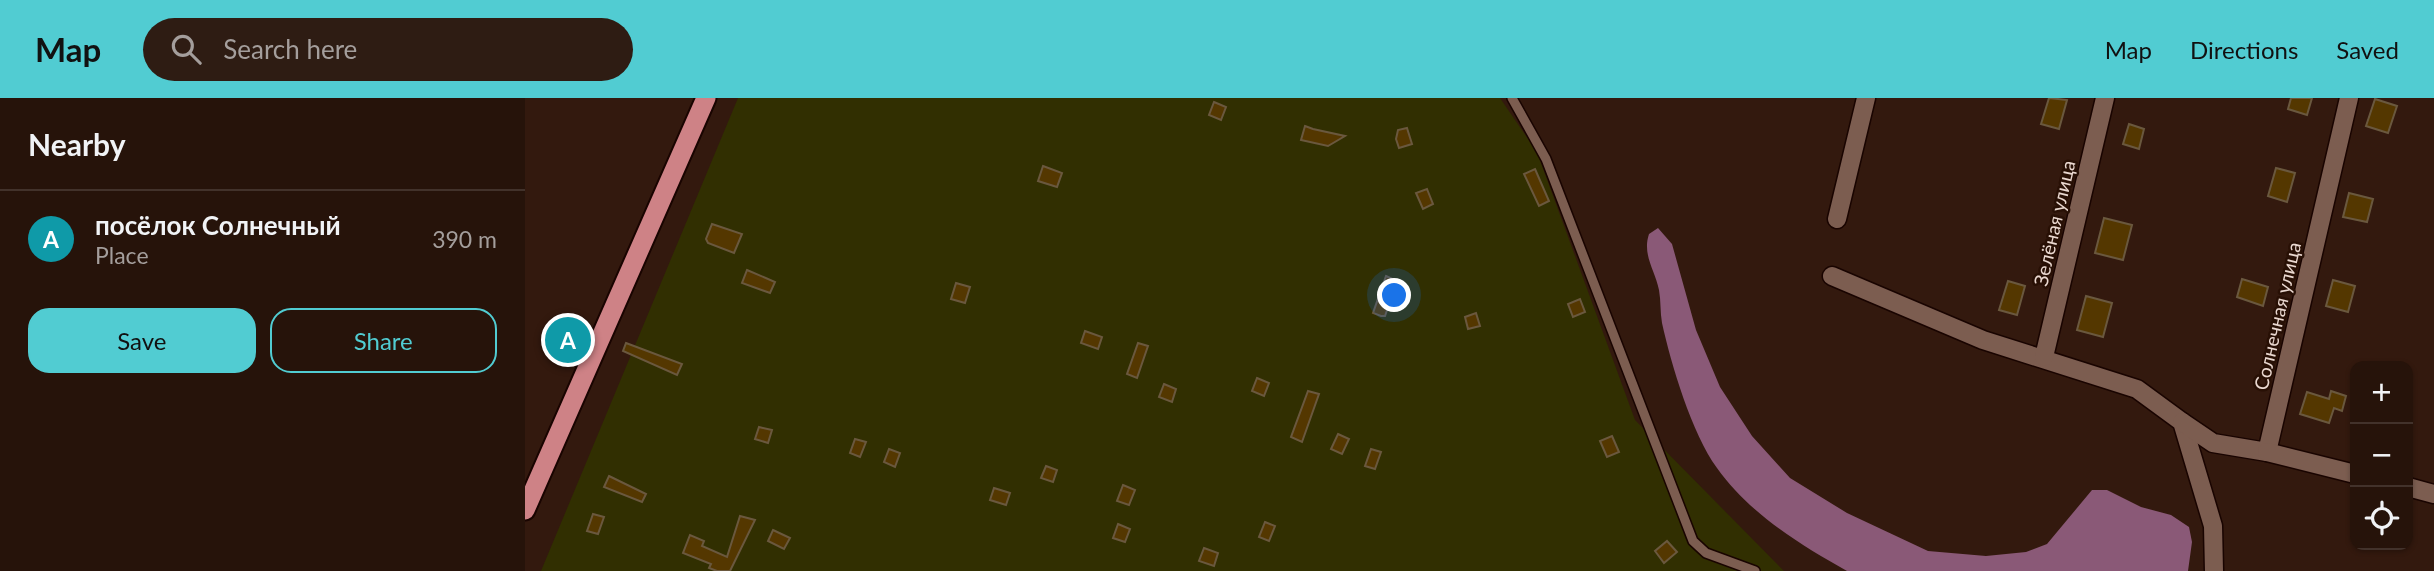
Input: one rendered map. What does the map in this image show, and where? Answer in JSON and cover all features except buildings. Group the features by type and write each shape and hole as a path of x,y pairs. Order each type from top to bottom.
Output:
{"highway":[{"path":"525,510 706,98"}],"street":[{"path":"1837,219 1867,98"},
{"name":"Зелёная улица","path":"2044,357 2105,98"},
{"name":"Солнечная улица","path":"2267,453 2349,98"},
{"path":"1832,276 1983,340 2044,357 2137,389 2213,443 2350,473"},
{"path":"2182,422 2213,526 2214,571"},
{"path":"2413,488 2434,494"}],"lane":[{"path":"1512,98 1546,159 1693,541 1706,554 1755,571"}],"shaded area":[{"path":"738,98 1500,98 1537,152 1635,420 1784,571 541,571"},
{"path":"1658,228 1672,244 1696,330 1720,387 1752,436 1790,478 1847,513 1928,551 1986,556 2026,552 2047,544 2092,490 2107,490 2141,507 2171,515 2189,527 2192,542 2188,571 1847,571 1794,539 1760,514 1730,484 1699,437 1671,358 1662,323 1659,290 1648,256 1649,234"}],"place":[{"name":"посёлок Солнечный","path":"568,340"}]}
